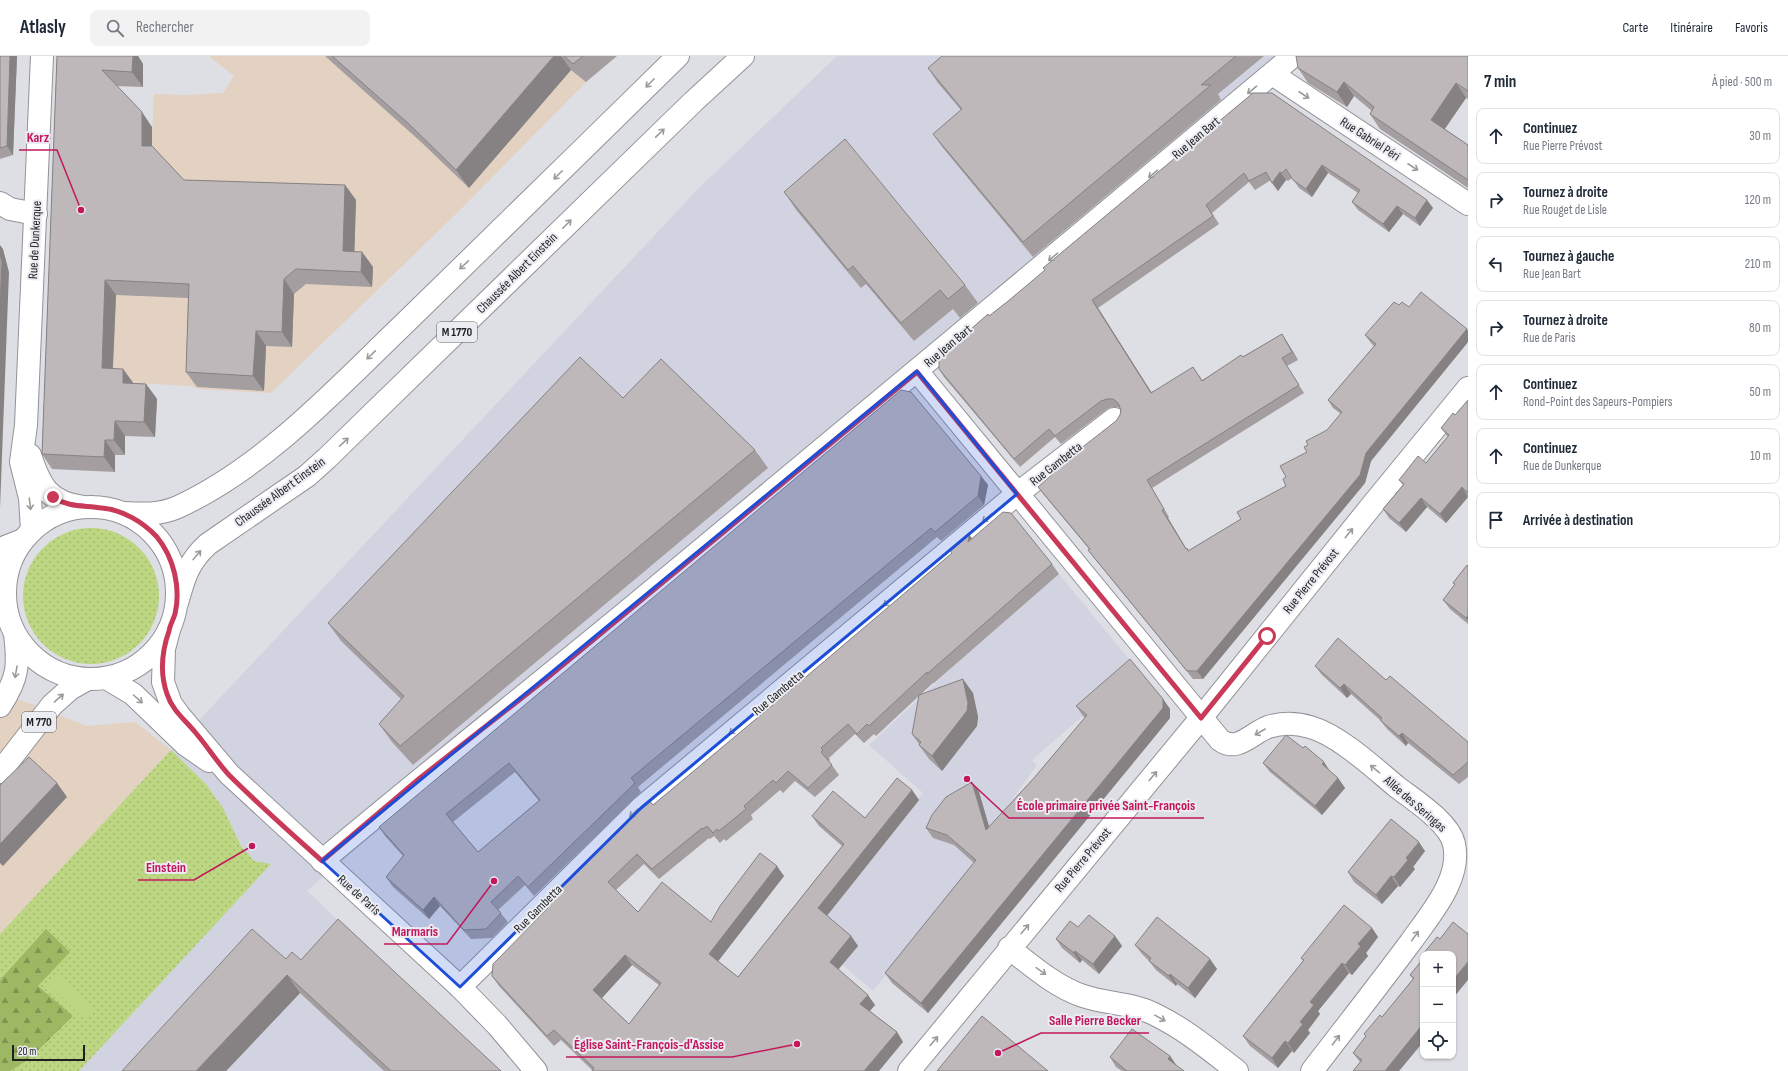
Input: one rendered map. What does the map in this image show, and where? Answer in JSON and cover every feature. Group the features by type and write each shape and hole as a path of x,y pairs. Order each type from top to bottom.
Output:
{"street":[{"name":"Rue de Dunkerque","path":"27,535 30,498 21,462 26,425 42,56"},
{"path":"0,549 27,535 55,514 83,507 104,508 124,513 162,513 177,508 209,490 256,460 276,444 332,393 519,213 678,56"},
{"name":"Chaussée Albert Einstein","path":"169,630 175,614 185,575 199,552 307,476 327,458 688,106 743,56"},
{"name":"Rue Jean Bart","path":"322,861 420,778 547,678 917,372 1293,56"},
{"name":"Rue Gabriel Péri","path":"1272,74 1468,204"},
{"path":"0,203 10,209 36,214"},
{"path":"917,372 1201,718"},
{"name":"Rue Pierre Prévost","path":"909,1071 1009,948 1201,718 1468,388"},
{"name":"Rue Gambetta","path":"460,987 641,808 1017,494 1114,419"},
{"name":"Rue de Dunkerque","path":"26,425 30,456 38,477 46,490 60,502 83,507"},
{"path":"124,513 148,528 165,549 176,576 177,603"},
{"path":"0,706 12,688 17,672 18,655 7,617 5,588 7,575 10,563 27,535"},
{"path":"7,617 26,650 40,663 58,673 96,679 125,673 143,662 158,648 169,630"},
{"name":"Rue de Paris","path":"169,630 164,649 163,666 164,682 167,694 179,715 195,732 228,774"},
{"name":"Rue de Paris","path":"96,679 133,694 186,745 228,774 460,987 487,1015 536,1071"},
{"name":"M 770","path":"0,772 52,705 70,690 96,679"},
{"name":"Allée des Seringas","path":"1201,718 1220,740 1230,745 1236,745 1267,728 1276,725 1298,724 1320,730 1355,753 1427,811 1447,830 1454,843 1456,859 1448,887 1404,952 1312,1071"},
{"path":"1009,948 1063,987 1084,996 1130,1005 1153,1013 1178,1027 1237,1071"}],"highlighted area":[{"path":"917,371 1017,494 641,808 460,987 322,861"}],"shaded area":[{"path":"209,56 617,56 586,82 462,208 271,393 197,389 190,386 50,378 152,133 154,94 189,95 223,93 234,76"},
{"path":"837,56 1279,56 307,891 498,1071 79,1071 270,864 254,861 241,846 223,808 206,784 171,750 698,189"},
{"path":"1059,574 1137,669 1032,760 1037,765 1003,812 1055,857 918,936 873,991 811,937 923,793 869,745 960,660"},
{"path":"0,698 24,701 87,726 135,722 171,750 0,934"}],"green space":[{"path":"84,528 98,528 117,533 129,539 144,553 154,570 158,583 158,609 154,622 148,634 134,649 129,653 111,661 98,664 84,664 65,659 53,653 38,639 34,634 26,616 23,603 23,589 28,570 34,558 48,543 53,539 71,531"},
{"path":"171,750 206,784 223,808 241,846 254,861 271,864 79,1071 0,1071 0,934"},
{"path":"46,929 70,952 38,986 73,1016 29,1059 10,1071 0,1071 0,980"},
{"path":"57,973 95,1009 85,1020 47,984"}],"building":[{"path":"0,56 10,56 7,146 0,148"},
{"path":"57,56 133,56 132,72 102,70 142,112 142,146 152,146 184,180 345,185 343,251 362,252 361,272 296,269 284,279 282,332 256,331 253,376 186,372 189,284 105,280 102,368 123,369 123,383 146,384 144,422 115,421 114,440 105,440 104,457 42,454"},
{"path":"332,56 554,56 456,170 409,124"},
{"path":"564,56 583,56 573,64"},
{"path":"942,56 1236,56 1201,85 1211,85 1023,242 933,134 962,109 928,68"},
{"path":"1296,56 1468,56 1468,91 1456,83 1431,120 1468,145 1468,180 1370,114 1374,107 1344,82 1337,92 1298,68"},
{"path":"1253,93 1272,93 1427,200 1415,218 1397,206 1383,224 1352,202 1360,190 1322,165 1306,189 1293,180 1286,169 1282,173 1280,172 1272,183 1266,172 1249,181 1244,173 1206,205 1213,216 1092,300 1151,393 1193,367 1202,381 1241,355 1243,357 1282,334 1292,352 1282,358 1299,385 1147,480 1164,509 1162,510 1186,549 1187,548 1188,551 1241,519 1237,512 1286,486 1283,479 1286,477 1280,466 1307,452 1304,447 1308,445 1306,441 1327,430 1342,412 1328,400 1376,344 1365,335 1394,302 1399,305 1402,302 1409,307 1421,292 1467,329 1366,453 1360,475 1197,671 1187,671 1088,550 1090,549 1038,487 1072,457 1071,456 1116,421 1121,410 1118,403 1113,399 1101,401 1055,436 1049,429 1014,459 939,369 939,359 972,331 971,329 988,314 989,316 1007,302 1045,270 1043,268"},
{"path":"845,139 965,285 948,299 940,290 901,323 853,266 848,270 784,192"},
{"path":"0,254 2,262 0,310"},
{"path":"580,357 623,398 661,359 755,450 400,746 379,724 404,696 328,623"},
{"path":"901,390 911,392 981,476 978,496 935,532 931,528 631,778 635,783 528,887 518,876 491,902 501,913 486,929 464,930 434,897 423,910 386,877 404,855 379,827","holes":["509,763 540,800 478,852 446,814"]},
{"path":"1468,400 1467,492 1462,487 1440,514 1421,498 1399,523 1383,509 1404,484 1399,480 1418,456 1426,463 1449,435 1441,428 1453,413 1455,415"},
{"path":"1003,512 1011,513 1052,564 927,674 927,672 869,726 867,724 857,734 848,724 821,748 823,750 821,752 832,765 808,788 788,771 776,783 773,780 744,806 746,809 719,831 717,829 713,833 707,826 703,829 702,828 652,869 637,854 608,882 638,912 662,882 711,922 720,906 760,853 777,866 709,954 738,977 844,844 812,816 833,791 865,818 897,778 912,790 818,908 851,936 830,962 868,995 860,1004 897,1032 864,1071 592,1071 594,1068 554,1030 547,1036 492,976 493,964 548,908 544,904 642,807 650,801 653,805 774,704 952,553 950,550 969,534 968,542","holes":["625,955 661,983 629,1024 593,990"]},
{"path":"1467,565 1468,615 1466,618 1443,600 1455,584 1453,583"},
{"path":"1338,638 1386,680 1390,676 1468,742 1468,762 1453,775 1402,733 1399,736 1380,720 1382,718 1344,684 1340,688 1315,666"},
{"path":"1130,659 1163,699 1163,708 921,1003 885,973 976,860 947,835 926,828 932,815 946,797 972,782 986,830 1034,778 1087,715 1076,706"},
{"path":"963,679 968,703 967,711 932,756 919,745 921,742 912,734 919,695"},
{"path":"1286,735 1303,748 1305,746 1324,762 1322,764 1338,778 1315,806 1263,763"},
{"path":"29,757 57,783 0,844 0,785"},
{"path":"1391,819 1419,842 1406,858 1408,860 1394,877 1391,876 1376,895 1348,872"},
{"path":"1344,905 1372,928 1358,944 1361,946 1345,965 1342,963 1310,1002 1314,1005 1300,1022 1303,1024 1288,1043 1285,1041 1272,1058 1243,1036 1304,960 1301,958"},
{"path":"1089,915 1115,936 1093,964 1075,951 1074,953 1056,939 1070,921 1078,927"},
{"path":"1157,917 1210,959 1188,988 1170,974 1169,976 1149,961 1151,958 1135,945"},
{"path":"338,919 501,1071 391,1071 287,975 196,1071 122,1071 252,929 286,959 292,952 301,960"},
{"path":"1453,922 1468,934 1468,962 1456,976 1456,951 1425,951 1437,937 1440,939"},
{"path":"1420,963 1420,1028 1385,1071 1353,1071 1362,1060 1353,1053 1366,1036 1364,1034 1380,1015 1382,1017 1414,978 1410,975"},
{"path":"982,1016 1048,1071 937,1071"},
{"path":"1132,1029 1170,1056 1168,1059 1184,1071 1127,1071 1110,1057"}],"place":[{"name":"Karz","path":"81,210"},
{"name":"École primaire privée Saint-François","path":"967,779"},
{"name":"Einstein","path":"252,846"},
{"name":"Marmaris","path":"494,881"},
{"name":"Église Saint-François-d'Assise","path":"797,1044"},
{"name":"Salle Pierre Becker","path":"998,1053"}],"route":[{"path":"53,497 70,506 104,508 124,513 148,528 157,538 165,549 176,576 177,603 164,649 163,666 164,682 171,704 228,774 322,861 420,778 547,678 917,372 1201,718 1267,636"}]}
